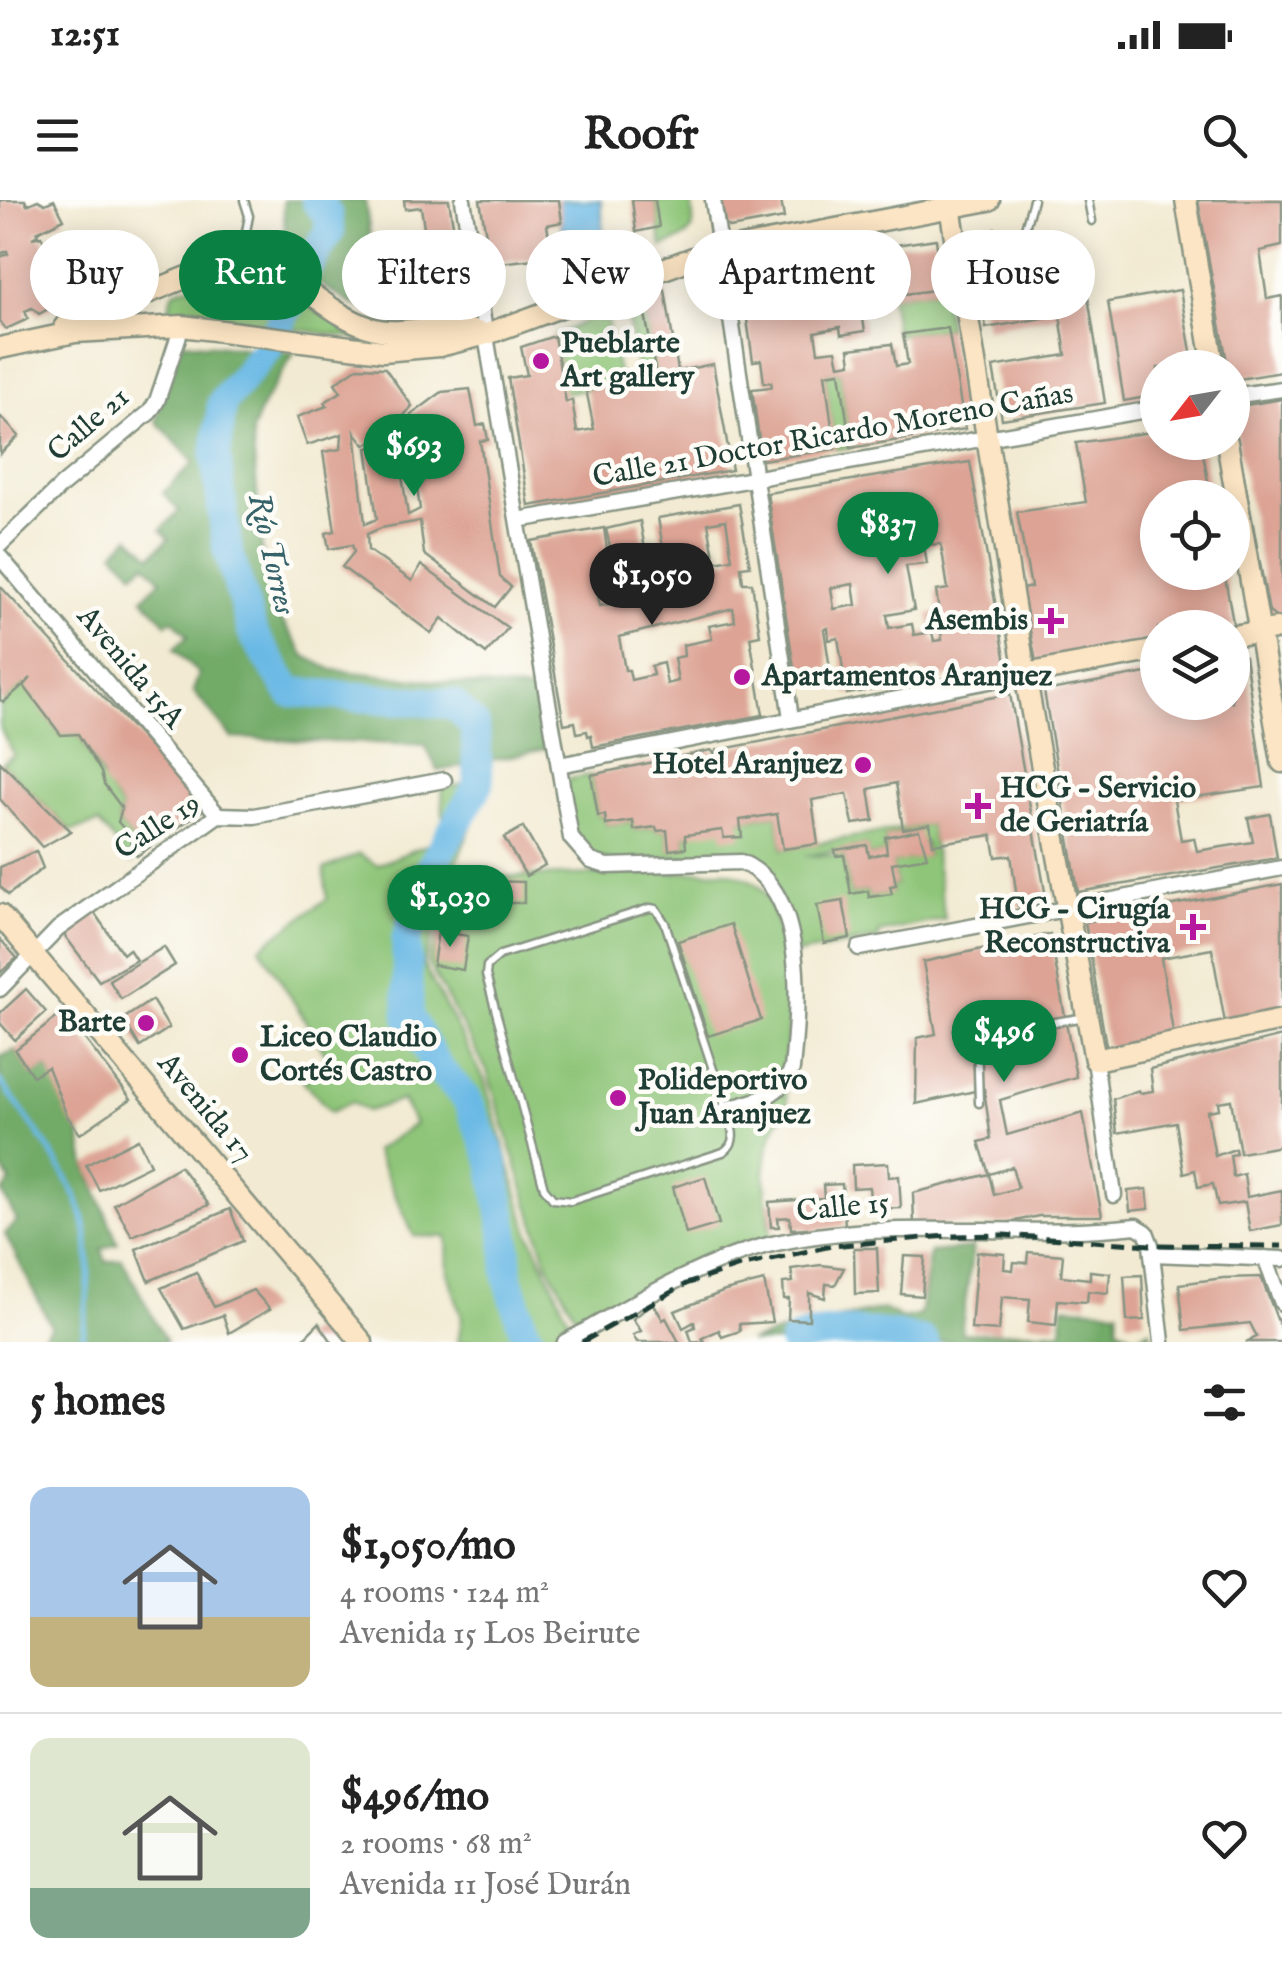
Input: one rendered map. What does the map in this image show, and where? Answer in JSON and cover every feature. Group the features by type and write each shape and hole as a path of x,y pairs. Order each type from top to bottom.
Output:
{"main road":[{"path":"819,230 949,203 989,200"},
{"path":"1186,200 1211,350"},
{"path":"949,203 953,230"},
{"path":"0,348 124,327 184,326 383,351 412,350 487,334 684,259"},
{"path":"31,340 179,281"},
{"path":"322,300 356,322 380,330 456,327 487,334"},
{"path":"967,320 1025,674 1095,1060 1282,1020"},
{"path":"1230,460 1282,762"},
{"path":"1250,633 1282,628"},
{"path":"1025,674 1140,653"},
{"name":"Avenida 17","path":"0,915 362,1342"}],"street":[{"path":"464,200 572,838 591,861 608,866 741,862 758,869 784,906 794,957 792,1069 786,1084 777,1092 726,1110"},
{"path":"713,200 718,230"},
{"path":"732,320 790,718"},
{"name":"Calle 21","path":"0,546 61,486 150,412 158,400 184,326"},
{"path":"1250,393 1282,389"},
{"name":"Calle 21 Doctor Ricardo Moreno Cañas","path":"518,520 1140,411"},
{"name":"Avenida 15A","path":"0,557 218,815"},
{"path":"559,765 1025,674"},
{"name":"Calle 19","path":"0,989 58,929 218,815 254,816 444,780"},
{"path":"859,948 1282,868"},
{"path":"1095,1060 1114,1195"},
{"name":"Calle 15","path":"565,1342 714,1264 783,1242 865,1230 1136,1226 1146,1232 1152,1254"},
{"path":"1162,1342 1152,1254 1282,1259"},
{"path":"1266,1258 1282,1303"}],"lane":[{"path":"244,200 248,216 246,230"},
{"path":"1023,230 1032,200"},
{"path":"1088,200 1092,222"},
{"path":"656,909 665,924 726,1110 734,1135 723,1152 571,1201 553,1199 544,1188 486,976 487,966 500,955 656,909"},
{"path":"979,1103 976,1038 1087,1016"}],"green space":[{"path":"283,200 365,200 369,230 342,230 342,298 322,285 322,230 285,230"},
{"path":"655,200 691,200 692,227 684,230 684,237 664,246 664,230 659,230"},
{"path":"179,289 179,312 169,306 174,291"},
{"path":"931,290 931,320 947,320 948,328 896,335 894,320 911,320 911,293"},
{"path":"322,314 357,338 234,320 322,320"},
{"path":"588,320 607,320 620,382 564,393 554,336"},
{"path":"628,320 646,320 656,375 639,379"},
{"path":"184,342 294,353 263,404 252,431 264,576 282,621 305,656 333,670 539,692 550,748 438,771 425,745 232,738 193,691 199,674 174,649 188,636 172,619 167,624 143,598 161,580 145,563 134,573 114,552 130,536 151,556 169,538 161,530 179,511 163,493 194,463 156,421"},
{"path":"840,372 851,448 835,449 825,374"},
{"path":"23,683 61,735 78,734 122,808 118,822 133,839 130,846 137,856 131,863 99,823 71,831 1,763 14,755 0,728 0,706"},
{"path":"591,775 598,816 605,815 606,825 633,821 635,830 667,830 670,850 686,847 685,835 777,814 783,849 930,824 945,919 879,933 879,939 797,954 777,891 758,867 727,855 614,861 593,858 575,837 564,780","holes":["918,831 920,842 925,842 927,856 892,863 896,885 890,886 892,893 870,897 868,891 851,894 844,855 805,856 866,845 869,856 887,853 885,837"]},
{"path":"482,780 483,796 453,871 423,964 484,1079 529,1232 571,1324 538,1342 458,1342 462,1318 448,1273 447,1237 414,1236 375,1151 415,1124 402,1100 367,1111 351,1102 331,1112 303,1081 332,1064 260,947 327,899 324,869 359,854 377,865 444,838 442,789"},
{"name":"Polideportivo Juan Aranjuez","path":"724,871 760,887 775,918 785,967 788,1038 777,1083 730,1102 785,1090 788,1108 777,1124 766,1156 771,1241 684,1267 579,1322 547,1263 487,1071 428,963 456,878"},
{"path":"15,1050 33,1075 48,1067 80,1134 86,1165 118,1243 102,1249 106,1262 122,1259 166,1342 47,1342 43,1337 51,1326 5,1234 17,1221 2,1193 11,1182 0,1166 0,1057"},
{"path":"973,1248 961,1333 1062,1332 1063,1306 1118,1310 1117,1327 1137,1337 1150,1330 1152,1342 749,1342 883,1309 903,1319 920,1315 930,1252"}],"water":[{"path":"558,200 601,200 603,230 562,229"}],"building":[{"path":"0,200 25,200 27,205 54,200 64,219 41,230 30,230 30,309 25,311 28,319 6,329 0,322 0,257 8,254 0,254"},
{"path":"404,200 449,200 454,230 424,230 421,207 405,209"},
{"path":"480,200 559,200 562,222 547,225 548,230 526,230 526,260 506,262 506,230 485,230"},
{"path":"632,200 655,200 659,227 636,230"},
{"path":"721,200 781,200 784,218 730,228 725,224"},
{"path":"1198,200 1282,200 1282,246 1260,251 1267,299 1282,296 1282,372 1250,377 1250,350 1225,350"},
{"path":"931,240 931,290 911,293 911,243"},
{"path":"664,290 678,371 713,364 732,470 529,506 508,378 527,375 521,347 554,336 566,402 572,400 577,432 594,429 586,389 656,375 646,320 664,320"},
{"path":"1180,290 1191,350 1140,350 1140,398 1124,401 1108,302"},
{"path":"747,320 863,320 865,331 841,335 840,327 815,332 818,352 836,350 839,365 851,363 849,349 892,344 896,366 908,364 903,334 948,328 965,429 851,448 840,372 825,374 835,449 762,460 752,389 772,387 771,382 764,383 761,360 753,361"},
{"path":"985,320 1032,320 986,328"},
{"path":"1061,320 1092,320 1105,403 1002,419 993,367 1066,355"},
{"path":"358,367 385,368 412,406 391,431 365,445 355,432 365,524 377,519 367,448 397,444 408,515 420,509 407,418 442,392 470,389 477,426 485,424 488,440 480,441 500,577 511,587 495,607 424,554 420,521 367,534 368,550 412,581 421,565 508,628 486,654 442,618 431,633 342,567 354,552 352,545 329,549 326,533 335,531 323,452 341,449 342,434 307,445 297,417 327,406 325,402 341,392 335,383"},
{"path":"1282,399 1282,618 1278,619 1269,612 1250,508 1250,480 1245,480 1241,460 1250,460 1250,404"},
{"path":"0,416 19,436 0,454"},
{"path":"1140,434 1140,460 1204,460 1208,480 1140,480 1140,590 1227,590 1231,610 1140,610 1140,642 1036,662 1022,589 1031,587 1017,512 1086,502 1076,443"},
{"path":"970,462 1007,668 922,682 920,671 897,675 899,685 847,694 838,638 829,640 828,628 824,629 830,669 795,674 767,493","holes":["941,544 948,589 936,591 939,612 929,614 932,632 914,635 912,624 889,628 887,615 914,610 906,566 927,564 924,545","853,584 856,605 834,609 831,588","941,631 942,640 934,641 932,632"]},
{"path":"739,504 750,566 741,567 743,583 752,583 760,635 750,637 763,715 593,747 587,731 577,733 575,722 564,724 531,541 604,528 608,556 600,558 603,577 594,579 600,606 613,603 607,574 616,572 606,529 640,521 645,549 639,550 646,586 669,583 658,518","holes":["726,520 732,559 715,562 708,523","733,608 735,621 709,626 712,639 683,645 684,656 674,658 678,681 667,684 663,663 651,666 653,675 631,680 629,670 625,670 619,637"]},
{"path":"0,586 203,810 137,856 130,846 133,839 118,822 122,808 104,784 101,772 78,734 61,735 24,686 31,678 4,702 0,700"},
{"path":"1140,674 1140,720 1250,720 1250,690 1264,787 1174,800 1181,840 1194,838 1197,851 1253,842 1248,818 1270,814 1277,858 1078,892 1044,691"},
{"path":"1010,694 1047,903 1018,906 1011,855 996,857 992,835 933,844 930,824 903,829 896,783 869,789 874,821 853,824 847,794 812,800 818,844 783,849 777,814 740,820 742,837 724,838 722,830 685,835 686,848 669,850 667,830 634,830 633,821 606,825 605,815 598,816 591,775"},
{"path":"0,762 71,831 42,847 0,799"},
{"path":"523,827 545,865 526,876 504,838"},
{"path":"919,830 927,857 892,863 896,885 890,886 892,894 851,894 844,855 836,856 835,850 867,845 869,856 887,853 885,837"},
{"path":"36,851 43,868 8,895 0,886 0,867"},
{"path":"490,881 524,882 524,903 490,903"},
{"path":"1282,884 1282,1009 1225,1023 1212,949 1161,958 1173,1032 1111,1050 1106,1045 1085,922"},
{"path":"843,901 850,938 824,943 817,905"},
{"path":"93,911 123,954 129,949 136,960 99,981 62,932"},
{"path":"731,924 761,1020 708,1036 678,941"},
{"path":"438,931 468,936 463,970 433,965"},
{"path":"1050,934 1076,1077 1000,1100 1007,1135 1083,1113 1102,1216 1039,1216 1000,1224 914,1225 913,1193 989,1174 979,1142 991,1139 984,1089 916,1104 917,1038 936,1034 923,962","holes":["1012,1167 1018,1188 994,1195 989,1174"]},
{"path":"0,939 17,958 0,973"},
{"path":"164,947 175,965 121,999 109,980"},
{"path":"26,989 46,1012 15,1040 0,1023 0,1013"},
{"name":"Barte","path":"152,1000 169,1028 140,1047 123,1019"},
{"path":"64,1012 131,1099 80,1134 67,1116 48,1067 33,1076 15,1050"},
{"path":"1282,1036 1282,1146 1240,1153 1231,1100 1218,1102 1219,1109 1207,1111 1215,1156 1235,1149 1236,1154 1230,1155 1233,1177 1244,1174 1247,1197 1282,1190 1282,1225 1250,1231 1245,1202 1218,1206 1213,1184 1198,1187 1195,1170 1184,1173 1176,1122 1117,1133 1113,1099 1139,1090 1153,1091 1150,1069"},
{"path":"138,1139 150,1165 99,1190 86,1165"},
{"path":"888,1163 889,1177 899,1176 901,1208 871,1209 869,1187 853,1188 852,1165"},
{"path":"180,1166 209,1205 132,1236 114,1204"},
{"path":"705,1177 719,1224 686,1234 673,1187"},
{"path":"842,1184 845,1225 807,1232 807,1228 791,1229 790,1217 778,1218 779,1227 771,1227 769,1202 824,1198 823,1185"},
{"path":"1147,1189 1149,1209 1130,1211 1128,1191"},
{"path":"230,1209 243,1241 149,1281 136,1249"},
{"path":"854,1248 877,1248 879,1293 855,1294"},
{"path":"977,1252 1005,1254 1004,1269 1013,1270 1014,1262 1027,1263 1028,1252 1063,1255 1061,1276 1090,1279 1090,1271 1110,1273 1108,1293 1088,1291 1087,1302 1058,1300 1056,1325 1028,1322 1030,1299 1002,1297 999,1331 971,1329"},
{"path":"904,1256 925,1257 922,1296 901,1294"},
{"path":"821,1265 844,1268 835,1285 826,1284 825,1298 809,1293 809,1320 788,1319 789,1299 784,1299 783,1283 793,1282 791,1269"},
{"path":"196,1272 214,1307 253,1290 270,1309 229,1333 223,1315 184,1329 161,1288"},
{"path":"1142,1275 1144,1320 1127,1321 1124,1276"},
{"path":"1261,1277 1282,1332 1282,1342 1246,1342 1257,1337 1250,1323 1184,1330 1179,1284"},
{"path":"764,1281 772,1322 739,1324 740,1331 722,1337 719,1330 702,1338 704,1342 692,1342 688,1330 695,1327 694,1322 683,1328 675,1311"},
{"path":"653,1303 679,1342 637,1342 633,1335 641,1331 633,1319"},
{"path":"319,1323 332,1342 300,1342"}],"waterway":[{"name":"Río Torres","path":"316,200 328,215 330,231 303,275 269,346 222,403 216,457 227,547 253,634 290,692 453,704 475,726 479,784 430,869 406,940 409,1017 438,1068 467,1099 493,1161 506,1237 508,1277 524,1331 532,1342"},
{"path":"0,1081 60,1167 82,1214 89,1269 82,1342"},
{"name":"Río Torres","path":"794,1342 823,1334 858,1333 924,1342"}],"railway":[{"path":"582,1342 686,1284 740,1266 831,1246 1004,1235 1151,1245 1282,1246"}],"place":[{"name":"Pueblarte Art gallery","path":"541,361"},
{"name":"Asembis","path":"1051,621"},
{"name":"Apartamentos Aranjuez","path":"742,677"},
{"name":"Hotel Aranjuez","path":"863,765"},
{"name":"HCG - Servicio de Geriatría","path":"978,806"},
{"name":"HCG - Cirugía Reconstructiva","path":"1193,927"},
{"name":"Barte","path":"146,1023"},
{"name":"Liceo Claudio Cortés Castro","path":"240,1055"},
{"name":"Polideportivo Juan Aranjuez","path":"618,1098"}]}
